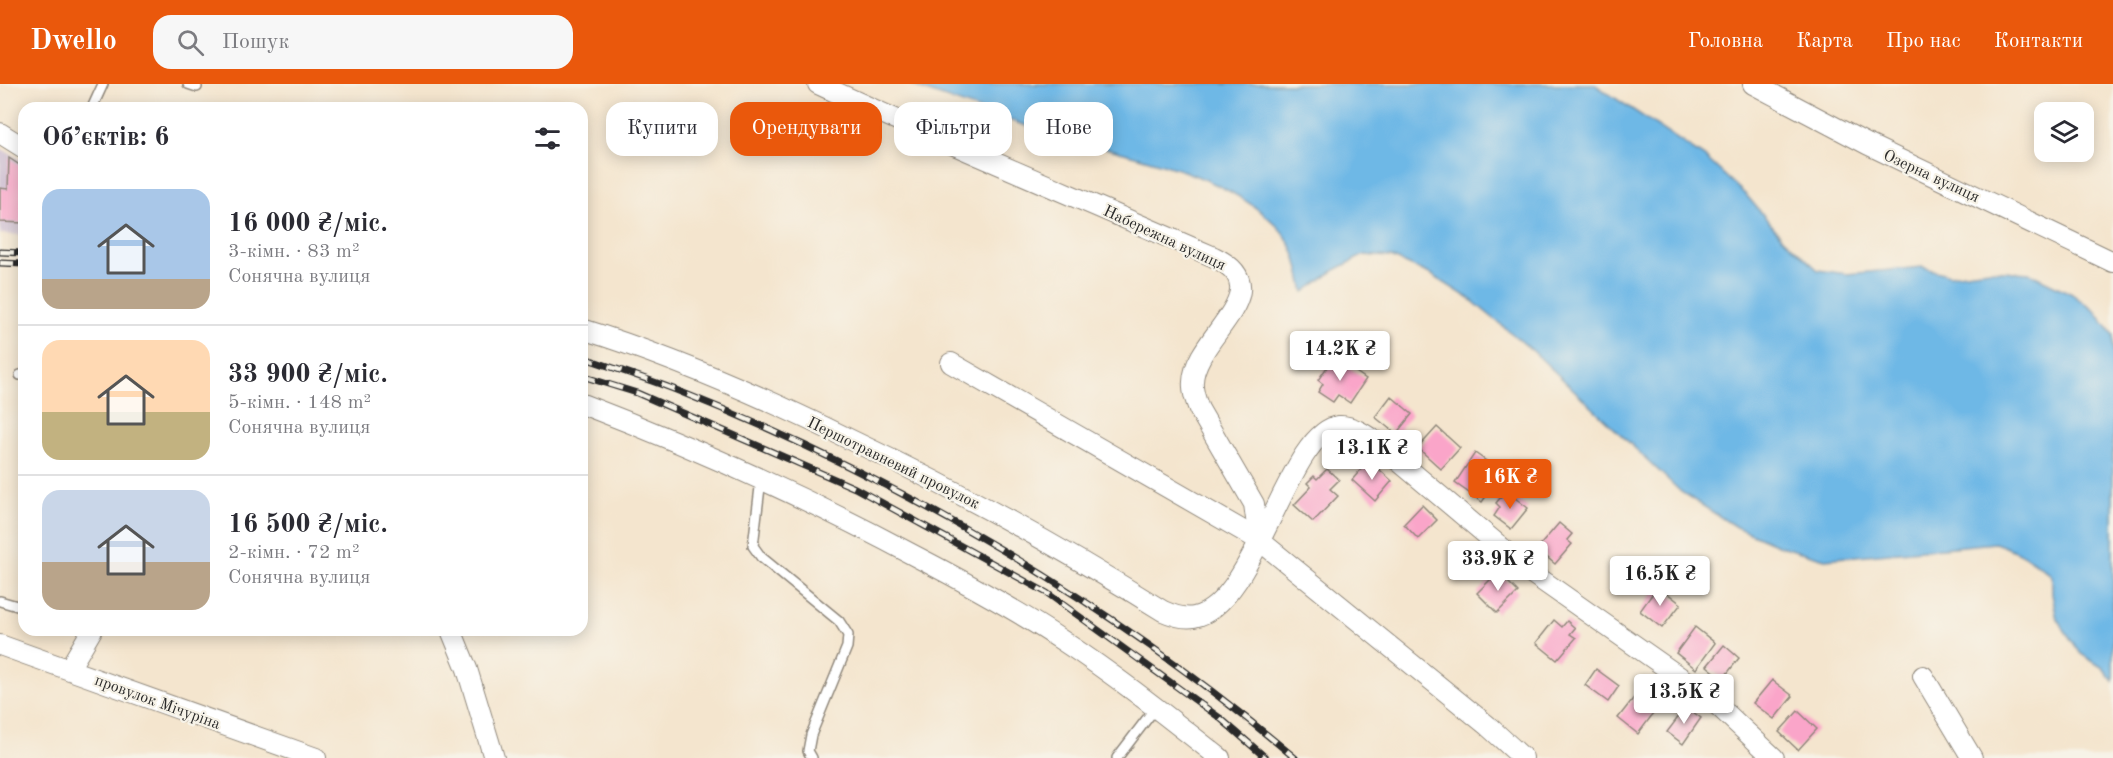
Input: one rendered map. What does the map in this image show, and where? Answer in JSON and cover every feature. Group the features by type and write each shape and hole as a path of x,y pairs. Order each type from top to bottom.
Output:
{"street":[{"name":"Набережна вулиця","path":"818,84 919,131 1214,256 1238,273 1241,285 1238,302 1203,352 1192,381 1199,409 1254,504 1259,540"},
{"name":"Озерна вулиця","path":"1753,84 1867,144 2113,262"},
{"path":"0,134 18,144"},
{"name":"Першотравневий провулок","path":"588,330 681,364 784,407 923,474 1020,525 1162,611 1177,617 1194,617 1209,610 1222,599 1248,565 1259,540"},
{"path":"951,363 1259,540 1488,726 1522,758"},
{"path":"588,407 761,479 841,516 969,584 1063,641 1156,708 1220,758"},
{"path":"1259,540 1314,442 1331,428 1350,427 1376,442 1533,574 1711,699 1774,758"},
{"path":"69,669 88,636"},
{"path":"453,636 467,669 494,758"},
{"name":"провулок Мічуріна","path":"0,645 316,758"},
{"path":"1923,675 1972,758"}],"lane":[{"path":"95,102 103,84"},
{"path":"761,479 753,546 761,557 839,621 848,635 847,647 811,735 808,751 812,758"},
{"path":"0,601 18,606"},
{"path":"1117,758 1156,708"}],"shaded area":[{"path":"0,148 18,158 18,235 0,234"}],"water":[{"path":"910,84 1594,84 1706,158 1747,196 1781,236 1818,270 1847,274 1923,267 1949,275 1990,270 2029,273 2072,294 2096,312 2113,335 2113,681 2103,668 2081,654 2057,619 2052,594 2052,576 2018,553 1995,543 1825,559 1780,546 1736,527 1681,492 1533,351 1470,299 1432,275 1391,257 1364,255 1335,270 1304,292 1295,257 1288,241 1277,226 1255,207 1201,178 1172,167 1113,150 1113,102 1024,102 1024,125 1012,121 1012,102 958,102"}],"building":[{"path":"9,158 18,164 18,223 0,222 0,188 8,189"},
{"path":"1334,357 1366,379 1350,403 1338,395 1333,402 1318,392 1323,384 1318,380"},
{"path":"1391,396 1412,414 1396,434 1375,417"},
{"path":"1437,427 1460,448 1441,469 1418,448"},
{"path":"1475,453 1496,468 1488,479 1495,484 1482,502 1455,483"},
{"path":"1369,460 1392,481 1375,501 1352,480"},
{"path":"1327,469 1339,480 1330,489 1338,496 1313,522 1294,505 1311,487 1307,483 1314,476 1317,479"},
{"path":"1506,491 1528,508 1511,529 1494,516 1500,507 1496,503"},
{"path":"1422,505 1437,520 1418,539 1404,524"},
{"path":"1559,523 1572,534 1567,540 1572,544 1555,564 1537,549"},
{"path":"1498,572 1518,592 1497,613 1477,593"},
{"path":"1658,586 1681,604 1662,628 1640,611"},
{"path":"1554,620 1562,627 1567,621 1575,628 1570,634 1576,638 1557,660 1536,643"},
{"path":"1695,627 1715,643 1696,669 1676,653"},
{"path":"1724,645 1739,658 1723,679 1707,666"},
{"path":"1596,669 1619,686 1608,702 1585,685"},
{"path":"1772,680 1793,696 1774,719 1753,703"},
{"path":"1636,695 1656,710 1638,734 1618,718"},
{"path":"1686,707 1701,718 1683,744 1667,732"},
{"path":"1798,711 1817,729 1798,750 1779,732"}],"railway":[{"path":"0,252 18,253"},
{"path":"0,263 18,264"},
{"path":"588,359 676,390 759,425 841,463 1001,549 1078,597 1153,648 1295,758"},
{"path":"588,378 637,393 855,488 1047,593 1220,718 1266,758"}]}
